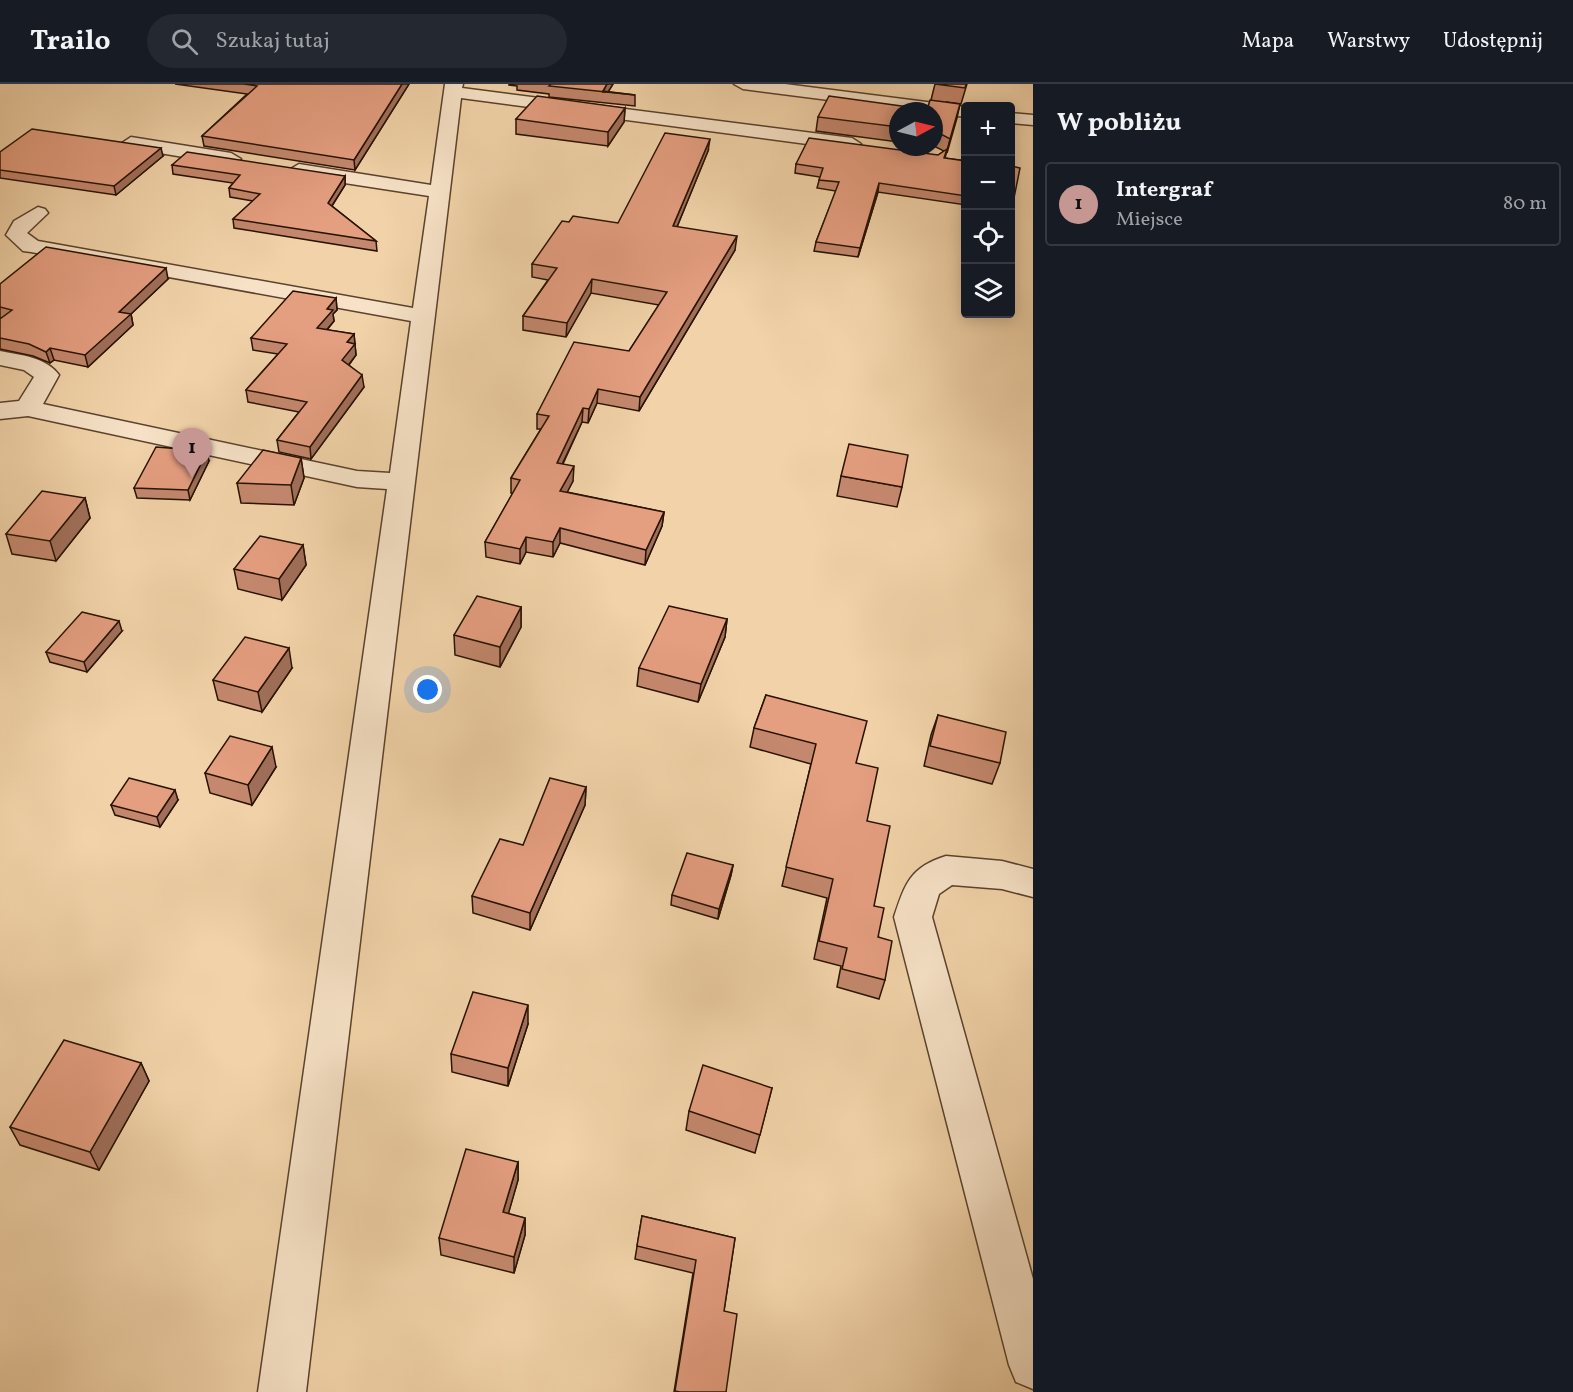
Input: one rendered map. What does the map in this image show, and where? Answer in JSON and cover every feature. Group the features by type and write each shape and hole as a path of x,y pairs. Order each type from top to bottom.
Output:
{"street":[{"path":"743,84 961,111"},
{"path":"282,1392 453,88 865,146"},
{"path":"1015,118 1033,120"},
{"path":"131,143 245,161"},
{"path":"279,167 440,192"},
{"path":"38,213 21,225 16,235 31,246 422,316"},
{"path":"0,358 32,365 47,375 28,408"},
{"path":"0,411 28,408 357,479 403,482"},
{"path":"1033,883 1002,875 945,870 923,886 913,917 1033,1365"}],"building":[{"path":"244,84 402,84 354,160 202,136 257,86"},
{"path":"551,84 607,84 603,91 635,95 549,86"},
{"path":"935,84 966,84 965,88"},
{"path":"537,96 625,108 608,132 516,119"},
{"path":"829,96 889,104 889,126 818,117"},
{"path":"930,100 960,104 950,139 943,135 943,102 929,102"},
{"path":"32,129 161,148 114,186 0,170 0,152"},
{"path":"665,133 710,139 673,226 737,236 640,397 598,389 589,409 583,408 557,463 574,466 560,491 664,512 646,550 560,528 553,542 526,537 520,549 485,542 520,480 511,478 549,416 537,414 574,342 629,351 667,292 592,279 567,323 523,316 557,268 532,264 562,221 569,222 573,216 618,223"},
{"path":"809,138 889,149 889,156 943,156 943,152 947,149 944,158 961,160 961,195 879,183 860,248 816,242 839,182 819,180 823,168 796,164"},
{"path":"187,152 345,176 328,203 376,241 233,219 260,194 229,188 240,175 172,165"},
{"path":"1015,167 1020,168 1015,193"},
{"path":"46,247 166,268 119,312 131,314 85,355 50,348 46,352 29,344 0,338 0,319 12,310 0,307 0,284"},
{"path":"293,291 336,298 327,309 333,310 317,328 354,334 347,342 355,344 342,360 362,375 310,447 277,440 307,402 246,390 287,344 251,338"},
{"path":"849,444 908,455 902,487 841,476"},
{"path":"156,447 207,451 188,490 134,488"},
{"path":"263,450 301,458 291,485 237,483"},
{"path":"42,491 85,498 50,541 6,534"},
{"path":"260,536 303,545 279,579 234,569"},
{"path":"477,596 521,607 500,647 454,635"},
{"path":"669,606 727,619 701,684 639,668"},
{"path":"82,612 119,621 84,662 46,652"},
{"path":"245,637 289,648 258,692 213,680"},
{"path":"766,695 867,721 856,763 878,768 867,821 890,826 874,906 884,908 878,937 892,941 885,980 842,969 847,948 819,941 833,879 786,867 816,744 754,728"},
{"path":"938,715 1006,732 1000,763 930,746"},
{"path":"230,736 272,747 248,785 205,773"},
{"path":"129,778 175,790 157,817 111,805"},
{"path":"550,778 586,787 530,913 472,896 500,839 523,845"},
{"path":"687,853 733,865 719,909 672,895"},
{"path":"473,992 528,1005 508,1068 451,1054"},
{"path":"64,1040 141,1063 90,1152 10,1127"},
{"path":"703,1065 772,1088 760,1135 689,1111"},
{"path":"466,1149 518,1162 503,1212 525,1218 514,1257 439,1238"},
{"path":"642,1216 735,1238 724,1311 737,1314 726,1392 675,1391 696,1260 637,1246"}],"place":[{"name":"Intergraf","path":"192,478"}]}
